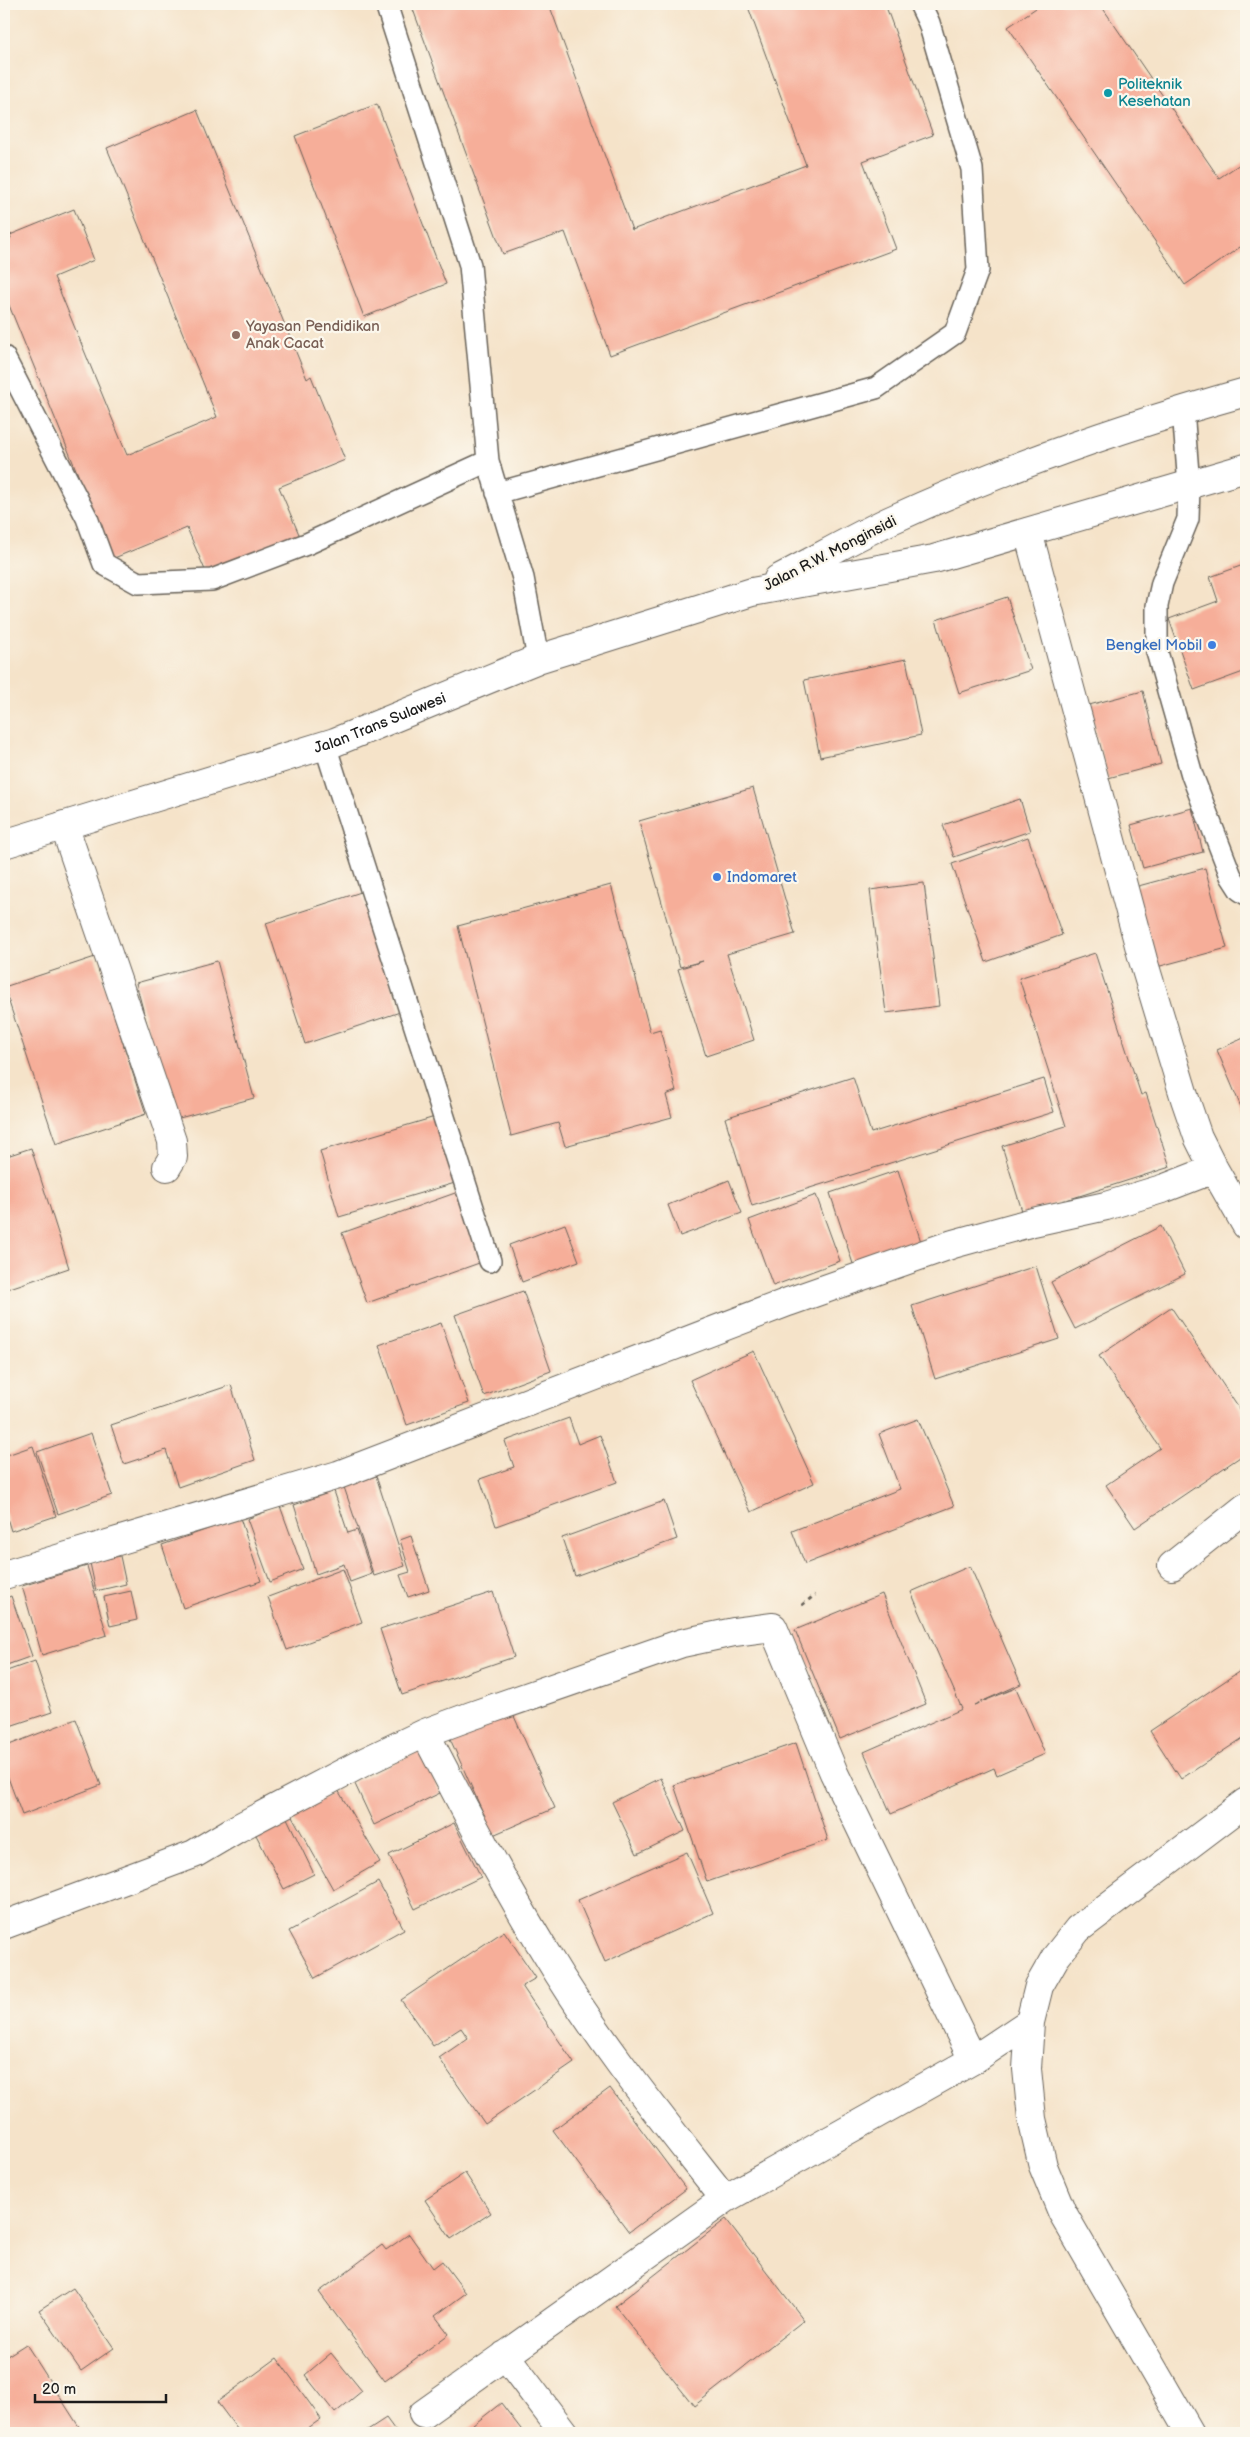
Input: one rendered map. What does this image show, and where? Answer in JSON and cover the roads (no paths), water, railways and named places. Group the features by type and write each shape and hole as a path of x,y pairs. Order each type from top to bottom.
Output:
{"main road":[{"name":"Jalan R.W. Monginsidi","path":"752,592 888,522 1004,472 1183,410 1246,392"},
{"name":"Jalan R.W. Monginsidi","path":"752,592 934,559 1246,468"},
{"path":"1028,532 1143,960 1184,1099 1198,1137 1246,1225"},
{"name":"Jalan Trans Sulawesi","path":"4,844 325,745 538,659 752,592"},
{"path":"64,825 172,1141 173,1157 167,1167"},
{"path":"4,1575 338,1475 779,1306 953,1244 1033,1222 1106,1206 1165,1188 1214,1169"},
{"path":"1172,1566 1246,1507"},
{"path":"4,1925 194,1854 254,1820 425,1733 550,1686 682,1643 734,1632 773,1627 834,1773 973,2060"},
{"path":"425,1733 468,1816 547,1956 616,2060 725,2199"},
{"path":"1190,2433 1062,2212 1043,2166 1032,2119 1026,2069 1030,2022 1039,1986 1055,1958 1078,1929 1246,1802"},
{"path":"423,2414 725,2199 973,2060 1030,2022"},
{"path":"505,2355 564,2433"}],"lane":[{"path":"386,4 470,265 488,461 496,493 523,578 538,659"},
{"path":"496,493 876,388 955,333 978,270 972,168 929,23 920,4"},
{"path":"4,357 87,518 104,564 138,583 212,580 309,543 488,461"},
{"path":"1183,410 1188,486 1188,519 1162,583 1157,606 1157,652 1192,775 1231,876 1240,890 1246,894"},
{"path":"325,745 490,1261"}],"place":[{"name":"Politeknik Kesehatan","path":"1108,93"},
{"name":"Yayasan Pendidikan Anak Cacat","path":"236,335"},
{"name":"Bengkel Mobil","path":"1212,645"},
{"name":"Indomaret","path":"717,877"}]}
